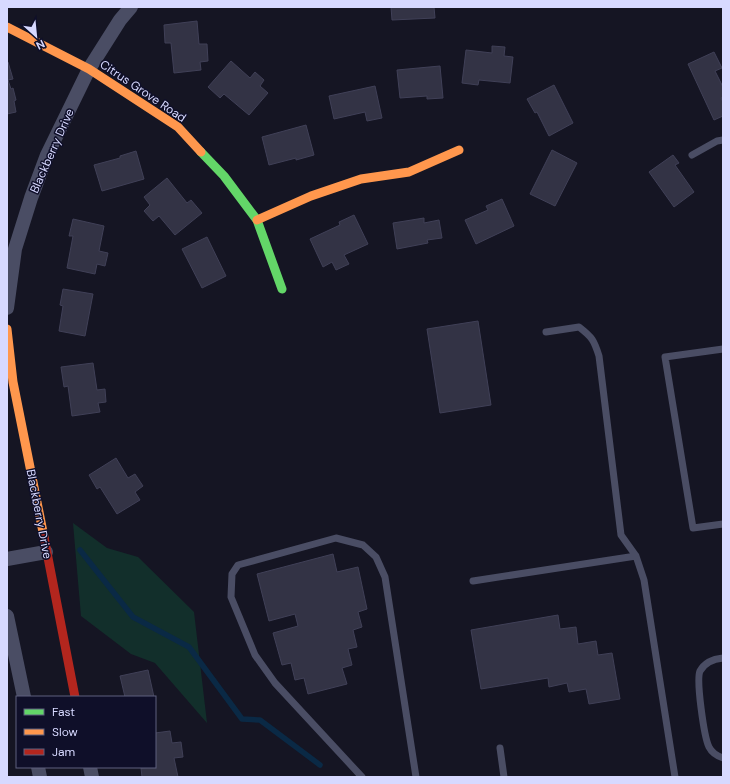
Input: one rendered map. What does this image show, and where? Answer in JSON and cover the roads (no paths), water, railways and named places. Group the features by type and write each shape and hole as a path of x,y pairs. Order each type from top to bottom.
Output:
{"street":[{"name":"Blackberry Drive","path":"7,308 11,248 47,155 89,69 120,20 131,7"},
{"name":"Citrus Grove Road","path":"7,28 89,69 178,127 224,176 257,220 282,289"},
{"path":"257,220 311,196 361,179 409,172 459,150"},
{"name":"Blackberry Drive","path":"7,329 13,382 76,696"},
{"path":"7,559 46,552"},
{"path":"7,616 24,696"}],"lane":[{"path":"692,155 717,141 723,140"},
{"path":"546,332 579,327 589,335 595,343 599,356 621,536 636,556 644,580 675,777"},
{"path":"723,349 665,358 693,528 723,524"},
{"path":"362,777 275,683 255,655 231,597 232,574 238,564 336,538 363,545 376,557 385,577 416,777"},
{"path":"473,582 636,556"},
{"path":"723,658 713,660 705,664 700,671 698,683 706,738 709,747 714,754 723,758"},
{"path":"500,748 504,777"}],"waterway":[{"path":"80,550 133,617 189,647 242,719 260,720 320,765"}]}
